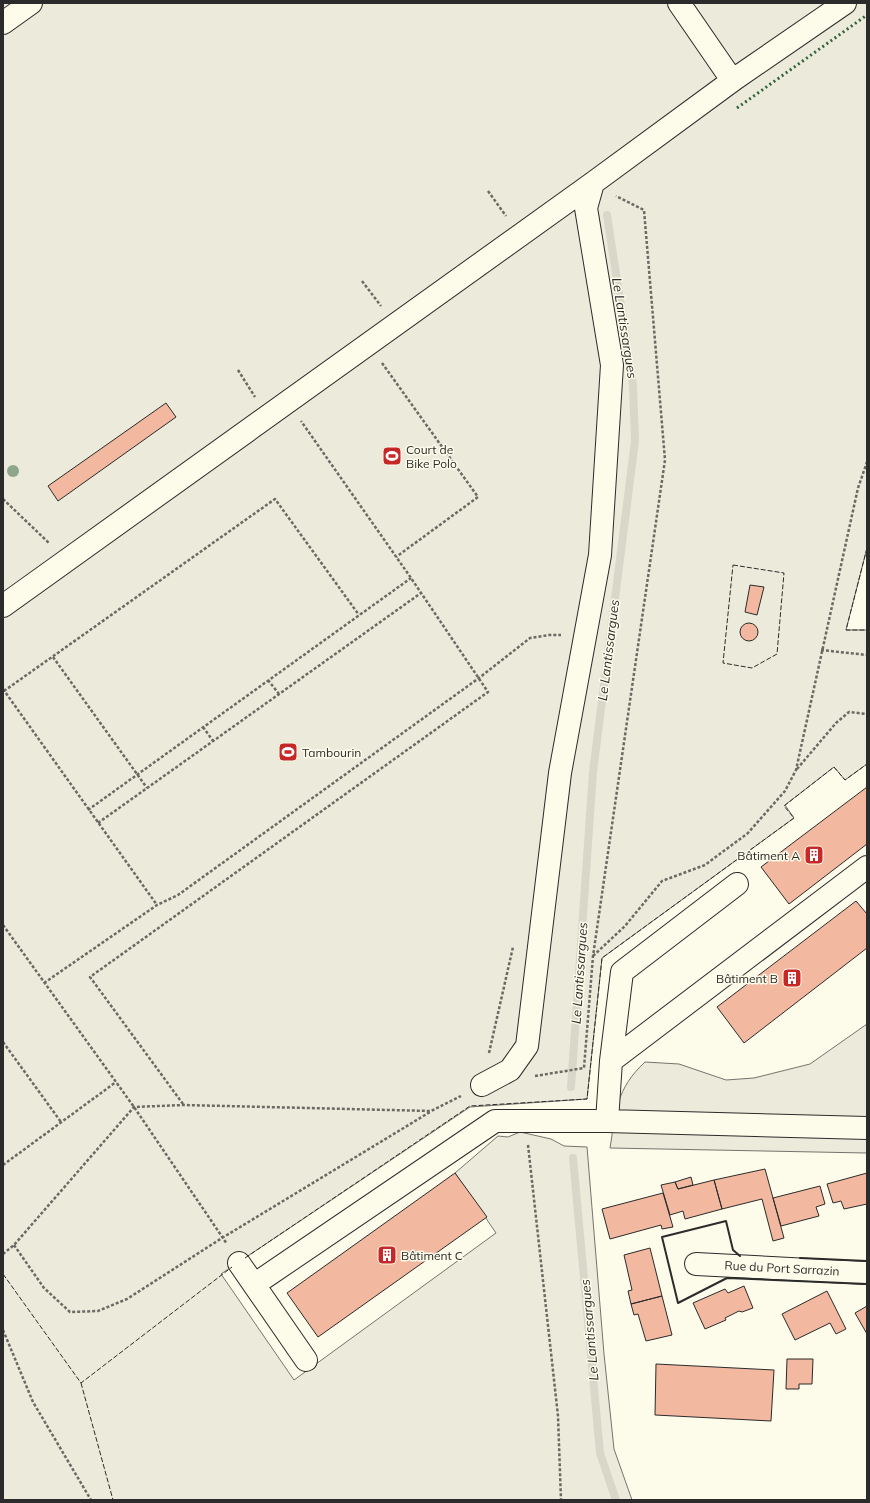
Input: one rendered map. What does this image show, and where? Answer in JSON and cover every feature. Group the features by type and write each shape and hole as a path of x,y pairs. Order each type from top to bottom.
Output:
{"street":[{"path":"3,23 31,3"},
{"path":"679,3 732,80"},
{"path":"3,606 593,184 732,80 845,3"},
{"path":"482,1085 510,1070 527,1046 560,773 600,555 612,365 586,208 593,184"},
{"path":"611,1061 867,867"},
{"path":"607,1121 611,1061 622,972 738,884"},
{"path":"255,1284 495,1121 607,1121 867,1128"},
{"path":"239,1263 255,1284 306,1360"},
{"name":"Rue du Port Sarrazin","path":"696,1264 867,1273"}],"path":[{"path":"534,1076 584,1068 594,956 665,460 644,210 593,184"},
{"path":"488,191 520,235"},
{"path":"362,281 395,325"},
{"path":"368,344 478,497 396,557"},
{"path":"238,370 267,417"},
{"path":"184,1105 90,977 488,692 411,578 288,402"},
{"path":"796,770 821,650 858,488 867,462"},
{"path":"3,499 47,541 63,563"},
{"path":"157,905 4,690 275,499 359,615"},
{"path":"88,810 411,578"},
{"path":"98,823 421,593"},
{"path":"44,983 157,905 178,895 478,678 530,638 549,634 585,636"},
{"path":"821,650 867,655"},
{"path":"52,657 147,788"},
{"path":"268,680 279,694"},
{"path":"594,956 625,926 662,881 705,865 748,833 785,791 796,770 836,723 849,712 867,714"},
{"path":"203,727 213,741"},
{"path":"3,925 134,1107 239,1263"},
{"path":"3,1042 61,1122"},
{"path":"3,1164 116,1082"},
{"path":"14,1245 44,1288 70,1312 98,1310 127,1299 222,1238 431,1111 482,1085"},
{"path":"3,1254 14,1245 134,1107 184,1105 431,1111"},
{"path":"526,1121 558,1416 561,1500"},
{"path":"3,1330 33,1402 91,1500"}],"shaded area":[{"path":"3,3 867,3 867,548 846,630 867,630 867,764 845,780 834,767 785,805 794,818 602,958 587,1099 470,1107 221,1274 294,1380 496,1233 455,1173 498,1136 508,1137 520,1132 551,1139 564,1146 587,1147 604,1354 614,1449 632,1500 3,1500"},
{"path":"867,1024 867,1153 610,1148 616,1112 623,1091 635,1072 645,1062 679,1064 726,1080 754,1078 810,1064"}],"building":[{"path":"166,403 176,417 58,501 48,486"},
{"path":"750,585 764,587 757,615 745,612"},
{"path":"749,623 755,626 758,632 755,638 749,641 743,638 740,632 743,626"},
{"name":"Bâtiment A","path":"867,787 867,844 789,904 761,867"},
{"name":"Bâtiment B","path":"856,901 867,914 867,948 744,1043 717,1007"},
{"path":"765,1169 784,1238 773,1241 762,1199 722,1209 714,1180"},
{"name":"Bâtiment C","path":"455,1173 487,1217 318,1337 287,1293"},
{"path":"867,1173 867,1204 844,1209 841,1201 833,1203 827,1184"},
{"path":"691,1177 693,1185 678,1189 675,1182"},
{"path":"714,1180 722,1209 685,1219 683,1211 670,1215 661,1185 675,1182 678,1189"},
{"path":"820,1186 825,1204 816,1207 819,1216 781,1226 773,1198"},
{"path":"663,1193 673,1227 662,1229 661,1225 610,1239 602,1209"},
{"path":"650,1248 662,1296 631,1304 628,1291 632,1290 624,1255"},
{"path":"744,1286 753,1308 742,1312 739,1311 725,1318 726,1320 705,1329 693,1303 725,1289 728,1293"},
{"path":"827,1291 846,1329 836,1334 830,1323 795,1340 782,1314"},
{"path":"662,1296 672,1335 646,1341 638,1314 634,1315 631,1304"},
{"path":"867,1306 867,1334 855,1313"},
{"path":"787,1359 813,1359 812,1384 799,1384 799,1389 786,1389"},
{"path":"656,1364 774,1370 771,1421 655,1415"}],"waterway":[{"name":"Le Lantissargues","path":"571,1087 593,772 635,441 633,385 607,215"},
{"name":"Le Lantissargues","path":"573,1158 600,1453 616,1500"}],"hedge":[{"path":"737,108 867,15"}],"fence":[{"path":"867,548 846,630 867,630"},
{"path":"733,565 784,573 777,654 752,668 723,663 733,565"},
{"path":"245,1258 470,1106 587,1099 602,958 794,818 784,806 834,767 845,780 867,764"},
{"path":"3,1274 81,1383 232,1267"},
{"path":"81,1383 113,1500"}],"wall":[{"path":"740,1256 733,1250 726,1221 662,1237 678,1303 727,1278 867,1284"},
{"path":"800,1258 867,1261"}],"place":[{"name":"Court de Bike Polo","path":"392,456"},
{"name":"Tambourin","path":"288,752"},
{"name":"Bâtiment A","path":"814,855"},
{"name":"Bâtiment B","path":"792,978"},
{"name":"Bâtiment C","path":"387,1255"}]}
